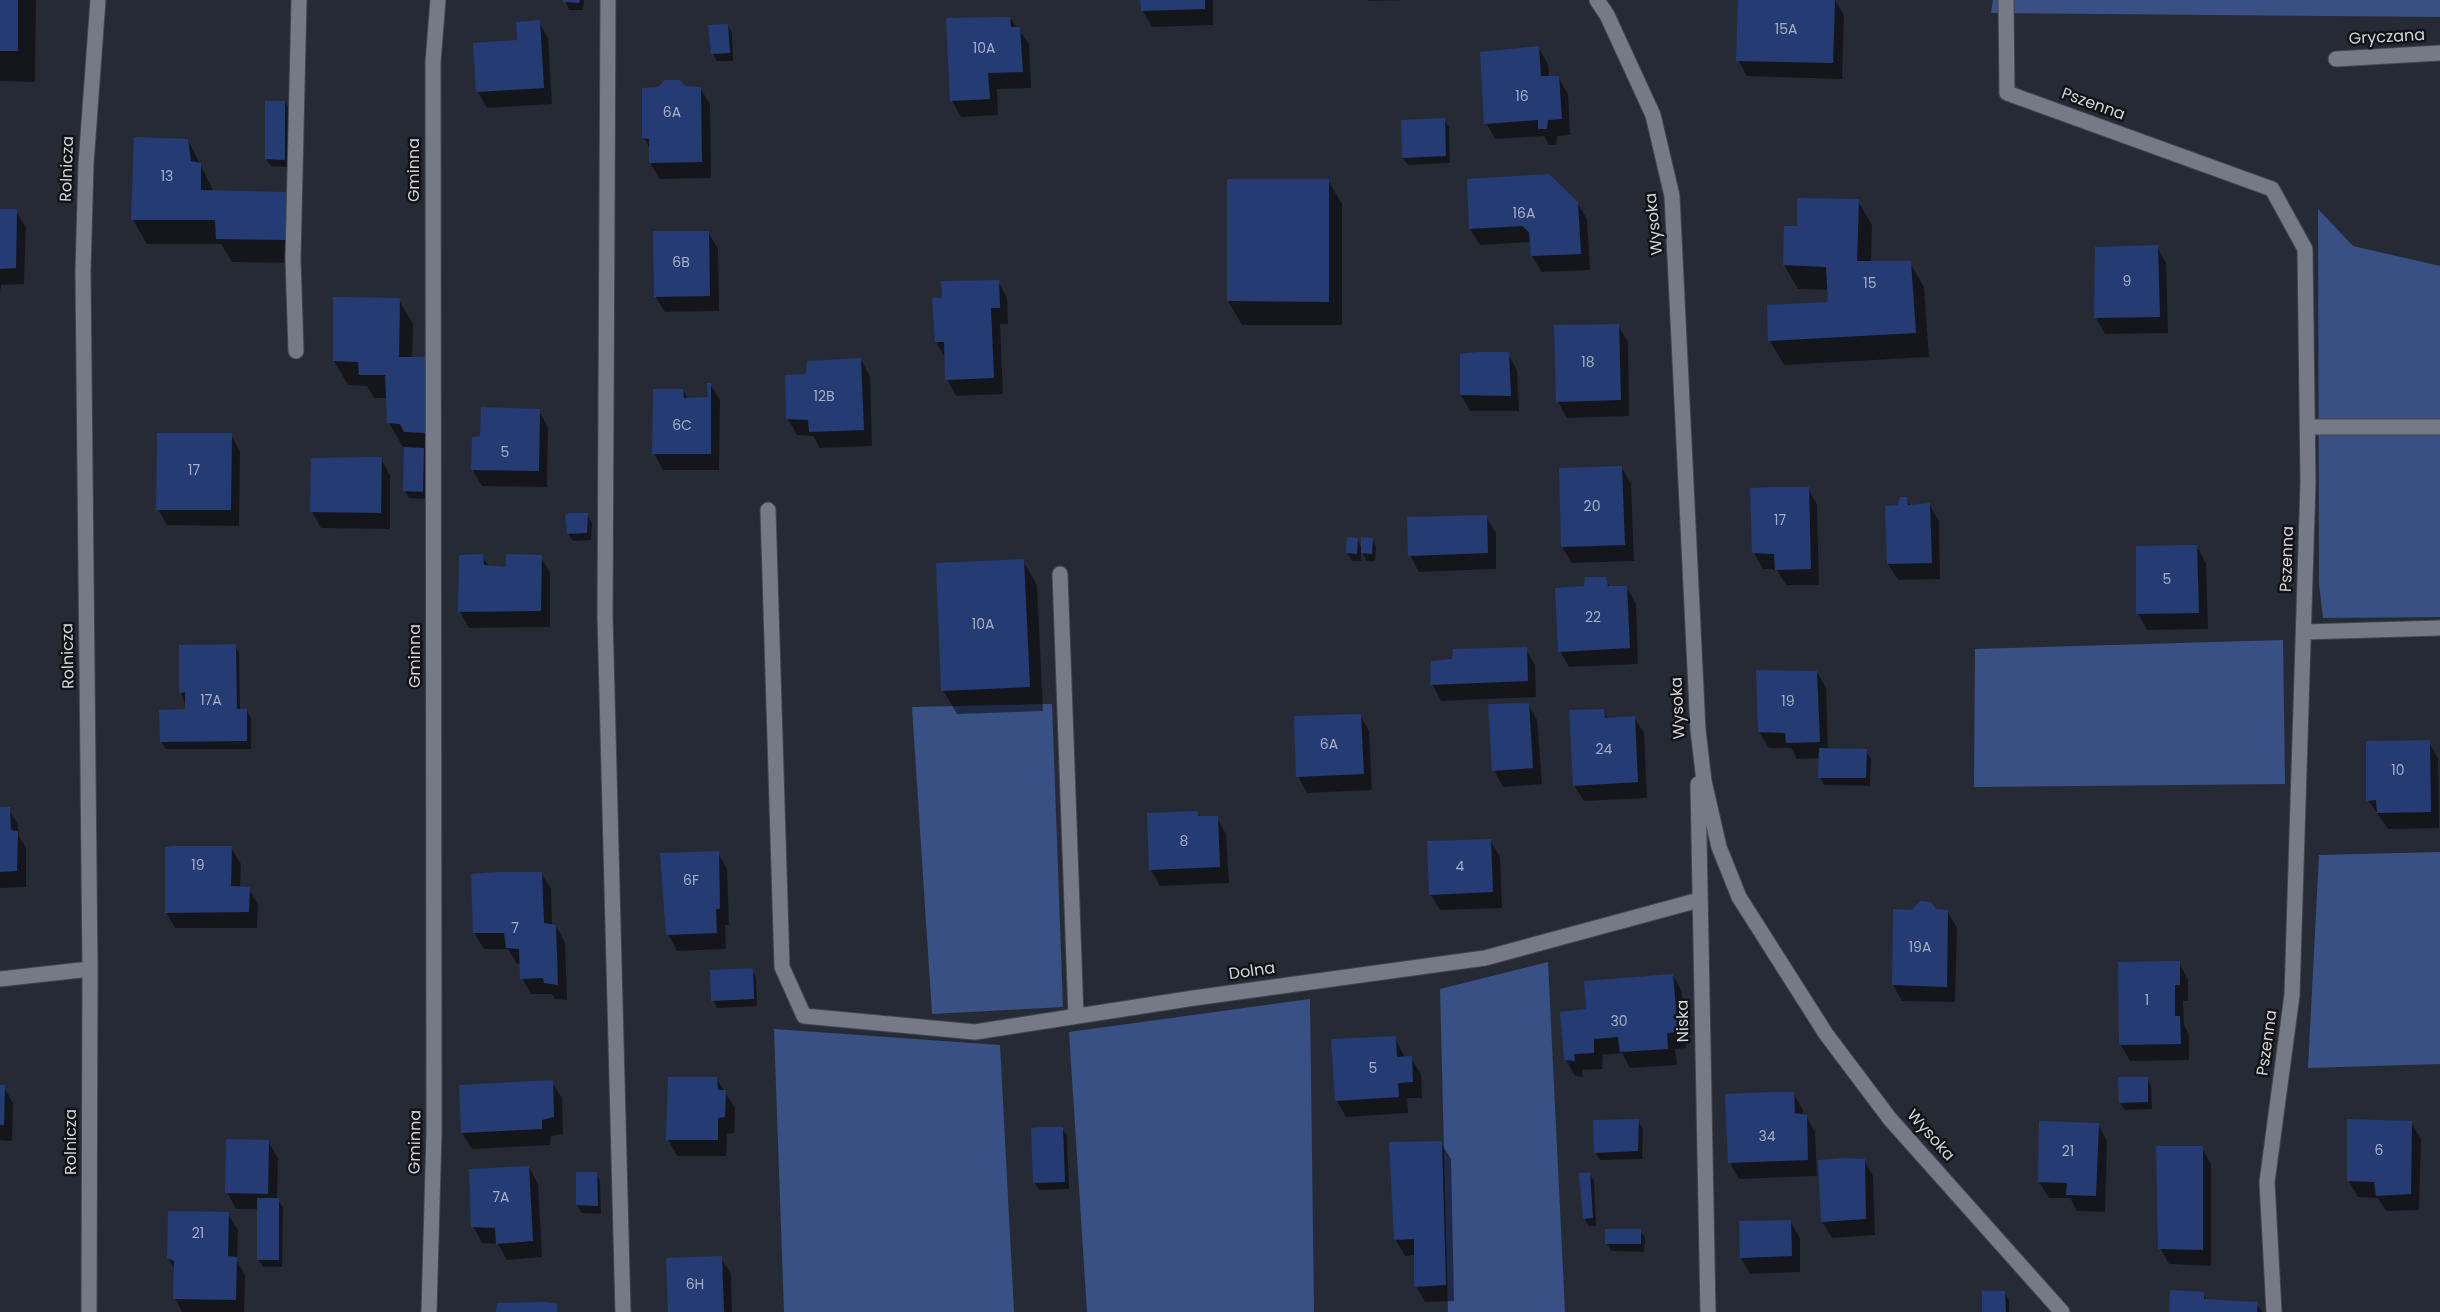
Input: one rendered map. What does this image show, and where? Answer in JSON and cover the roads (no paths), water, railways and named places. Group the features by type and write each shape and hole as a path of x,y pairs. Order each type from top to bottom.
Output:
{"street":[{"name":"Rolnicza","path":"89,1312 90,969 83,271 86,164 98,0"},
{"path":"296,351 293,259 299,0"},
{"name":"Gminna","path":"429,1312 434,1132 433,62 438,0"},
{"path":"608,0 605,616 623,1312"},
{"name":"Wysoka","path":"1597,0 1607,15 1653,115 1672,196 1678,269 1698,730 1704,781 1719,847 1739,897 1826,1034 1890,1119 2062,1312"},
{"name":"Pszenna","path":"2006,0 2007,93 2272,189 2305,249 2308,428 2292,995 2267,1182 2274,1312"},
{"name":"Gryczana","path":"2336,59 2440,53"},
{"path":"2308,428 2440,427"},
{"name":"Dolna","path":"768,510 782,967 804,1016 975,1032 1485,958 1699,900"},
{"path":"1060,574 1076,1016"},
{"path":"2304,632 2440,628"},
{"name":"Niska","path":"1698,730 1699,900 1708,1312"},
{"path":"0,979 90,969"}]}
